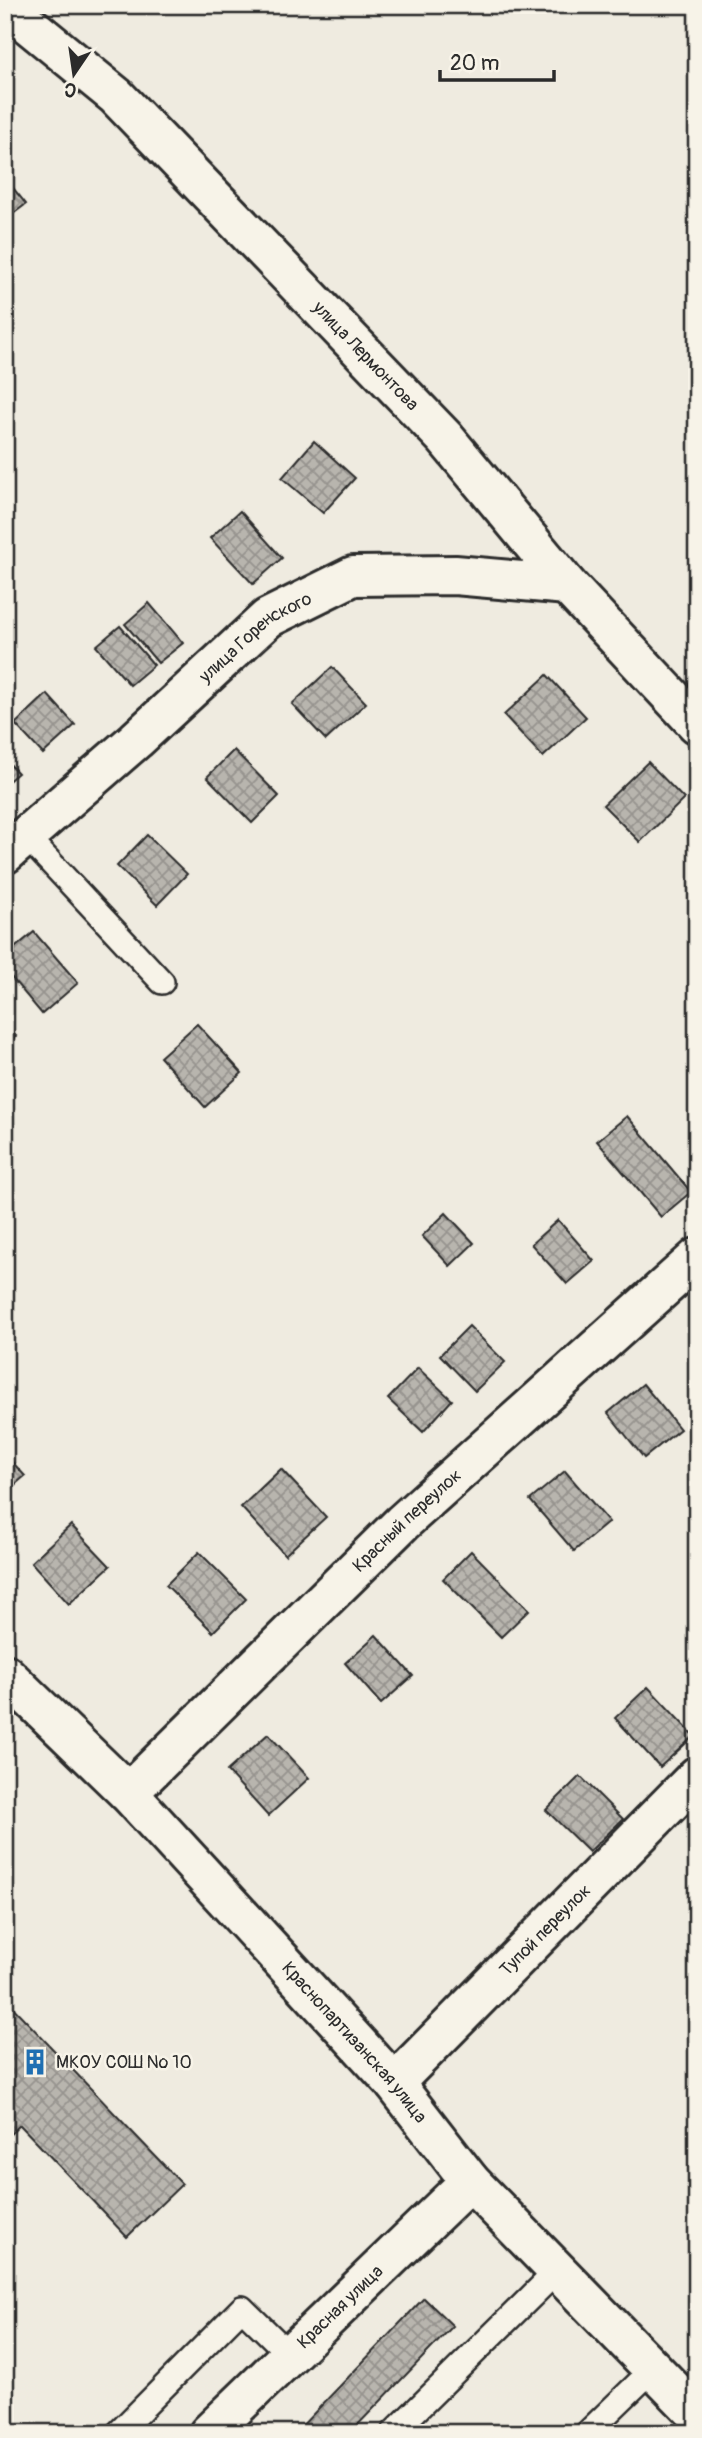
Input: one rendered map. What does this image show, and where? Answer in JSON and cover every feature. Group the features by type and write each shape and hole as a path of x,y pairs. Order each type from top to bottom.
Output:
{"street":[{"name":"улица Лермонтова","path":"9,12 116,96 445,438 567,585 697,723"},
{"name":"улица Горенского","path":"16,845 136,740 268,618 354,576 455,575 567,585"},
{"name":"Красный переулок","path":"128,1793 402,1523 697,1258"},
{"name":"Краснопартизанская улица","path":"5,1674 128,1793 394,2083 470,2181 697,2414"},
{"name":"Тупой переулок","path":"394,2083 697,1776"},
{"name":"Красная улица","path":"209,2433 470,2181"}],"lane":[{"path":"16,845 162,982"},
{"path":"393,2433 557,2271"},
{"path":"118,2433 242,2308 290,2355"},
{"path":"587,2433 653,2368"}],"building":[{"path":"5,178 26,204 5,220"},
{"path":"314,441 355,478 323,513 282,478"},
{"path":"240,511 282,558 253,584 210,538"},
{"path":"149,603 183,643 158,663 125,624"},
{"path":"120,626 154,665 130,685 96,646"},
{"path":"332,667 366,703 326,740 292,704"},
{"path":"547,675 586,717 543,757 504,715"},
{"path":"47,694 75,725 43,754 15,724"},
{"path":"234,750 279,796 252,823 207,777"},
{"path":"5,759 18,773 5,784"},
{"path":"648,762 684,799 640,842 603,805"},
{"path":"147,835 187,874 157,905 117,866"},
{"path":"34,932 78,983 42,1014 5,970 5,956"},
{"path":"5,1024 16,1036 5,1046"},
{"path":"197,1024 242,1073 205,1107 160,1057"},
{"path":"627,1116 691,1192 661,1217 597,1141"},
{"path":"446,1213 474,1243 450,1266 422,1236"},
{"path":"558,1220 594,1261 567,1284 531,1244"},
{"path":"469,1326 505,1362 475,1391 440,1355"},
{"path":"418,1368 452,1400 423,1432 388,1399"},
{"path":"643,1384 680,1429 644,1458 608,1413"},
{"path":"5,1454 25,1476 5,1493"},
{"path":"281,1469 326,1517 285,1555 241,1507"},
{"path":"565,1471 609,1522 574,1551 530,1500"},
{"path":"71,1525 110,1566 69,1604 31,1562"},
{"path":"471,1551 529,1610 501,1637 443,1579"},
{"path":"199,1552 246,1599 213,1632 166,1585"},
{"path":"376,1635 413,1676 381,1704 345,1663"},
{"path":"648,1687 694,1736 660,1767 615,1718"},
{"path":"268,1734 309,1778 268,1816 227,1771"},
{"path":"580,1776 623,1819 589,1852 546,1810"},
{"name":"МКОУ СОШ № 10","path":"5,1999 182,2184 127,2237 20,2125 5,2139"},
{"path":"424,2298 453,2326 350,2433 295,2433"}],"place":[{"name":"МКОУ СОШ № 10","path":"35,2062"}]}
